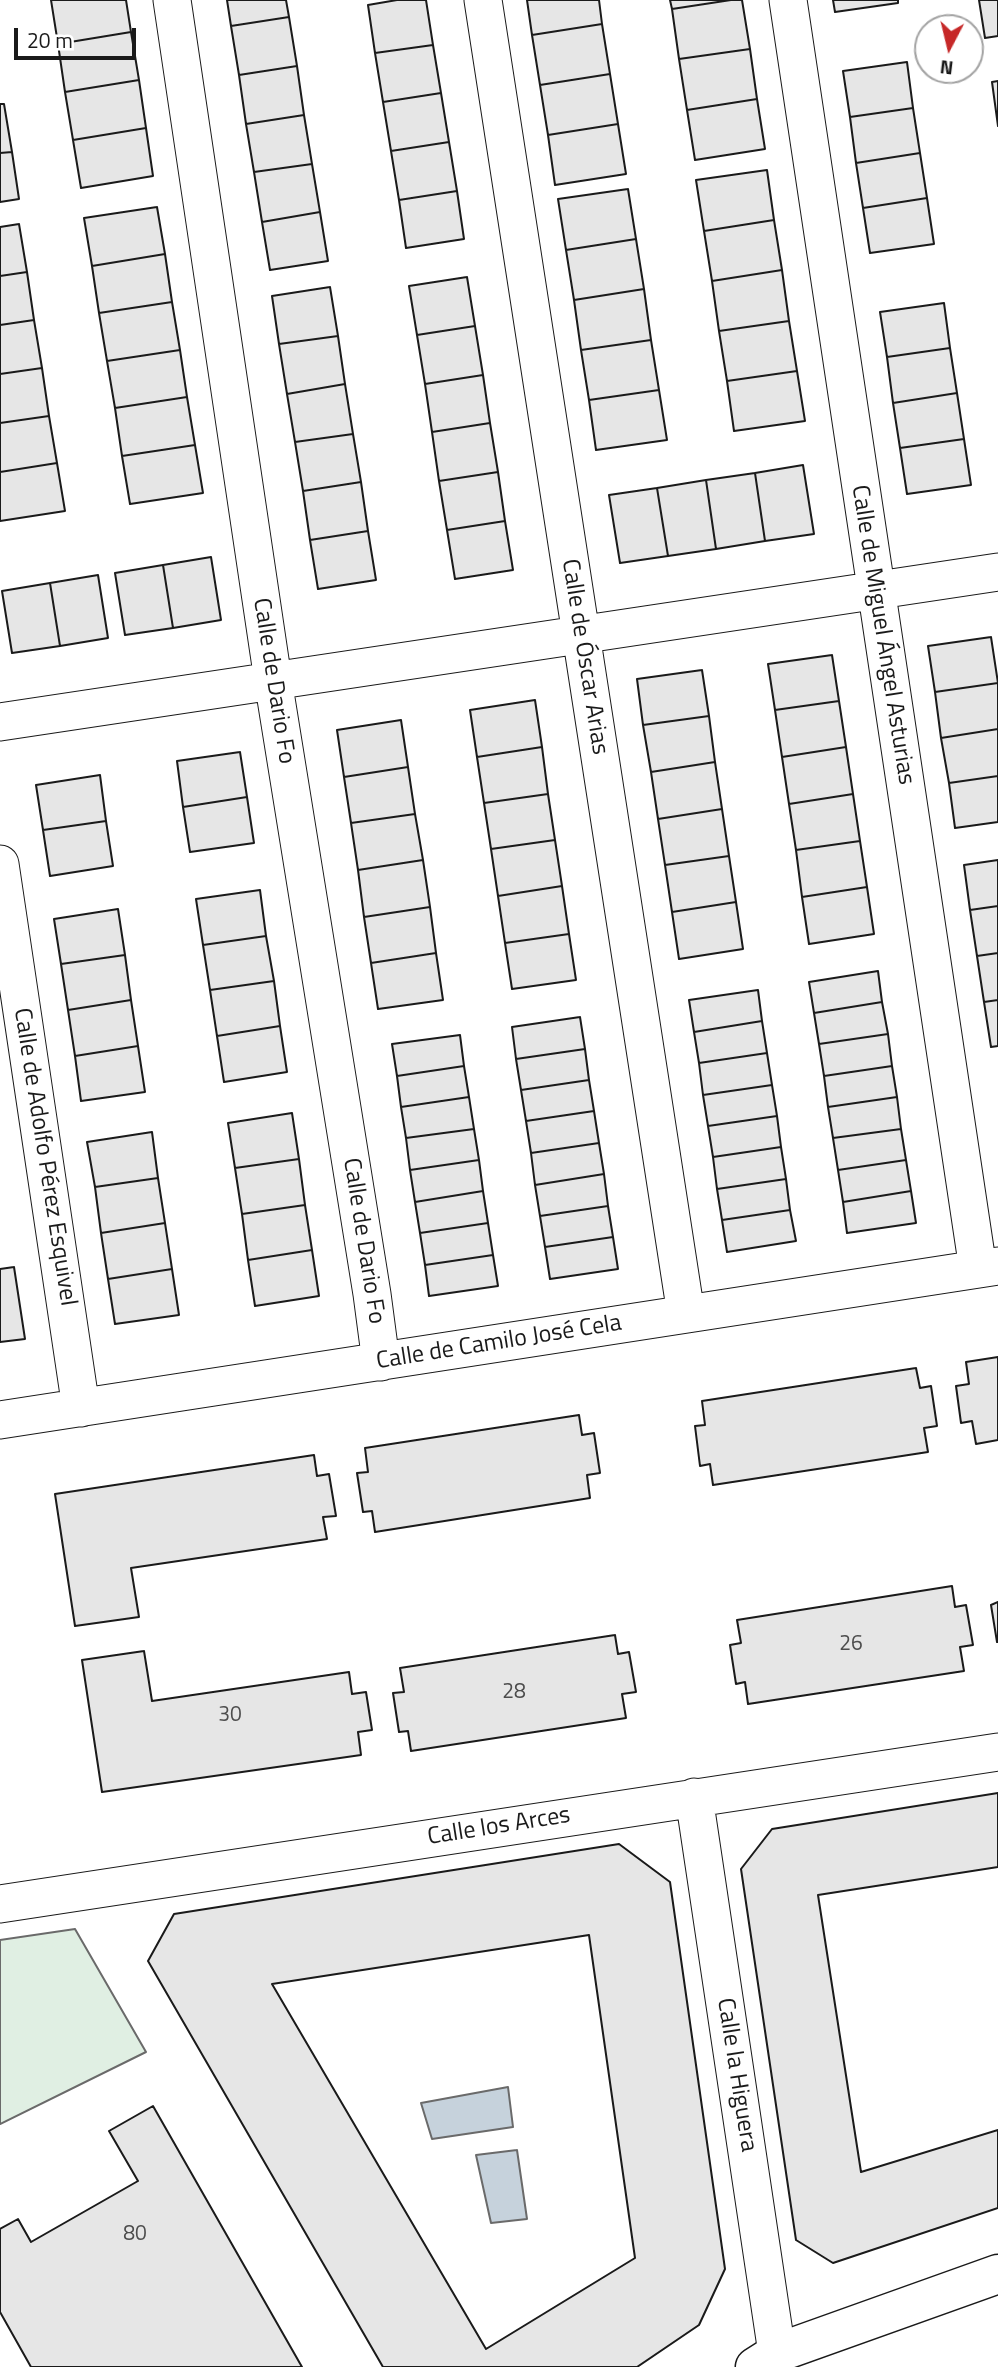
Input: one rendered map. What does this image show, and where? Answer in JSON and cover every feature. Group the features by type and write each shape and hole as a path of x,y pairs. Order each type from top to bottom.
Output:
{"street":[{"name":"Calle de Dario Fo","path":"172,0 273,680 373,1294 380,1362"},
{"name":"Calle de Óscar Arias","path":"483,0 686,1314"},
{"name":"Calle de Miguel Ángel Asturias","path":"788,0 876,590 988,1268"},
{"path":"0,722 998,572"},
{"name":"Calle de Adolfo Pérez Esquivel","path":"0,864 81,1408"},
{"name":"Calle de Camilo José Cela","path":"0,1420 988,1268"},
{"name":"Calle los Arces","path":"0,1904 998,1752"},
{"name":"Calle la Higuera","path":"694,1797 766,2360"},
{"path":"766,2360 998,2274"}],"green space":[{"path":"75,1929 146,2052 0,2124 0,1940"}],"shaded area":[{"path":"508,2087 513,2127 432,2139 421,2103"},
{"path":"517,2150 527,2219 491,2223 476,2155"}],"building":[{"path":"51,0 126,0 131,32 58,44"},
{"path":"227,0 286,0 289,17 231,26"},
{"path":"397,0 426,0 433,45 375,53 368,5"},
{"path":"527,0 599,0 602,24 532,35"},
{"path":"670,0 731,0 672,9"},
{"path":"742,0 750,49 679,59 672,9"},
{"path":"833,0 898,0 898,3 835,12"},
{"path":"979,0 998,0 998,36 985,38 984,14 981,14"},
{"path":"289,17 297,66 239,75 231,26"},
{"path":"602,24 610,74 540,85 532,35"},
{"path":"131,32 139,80 65,92 58,44"},
{"path":"433,45 441,93 383,102 375,53"},
{"path":"750,49 757,99 687,110 679,59"},
{"path":"907,62 913,108 850,117 843,71"},
{"path":"297,66 304,115 246,124 239,75"},
{"path":"610,74 618,124 548,135 540,85"},
{"path":"139,80 146,128 73,140 65,92"},
{"path":"998,81 998,126 992,82"},
{"path":"441,93 449,142 391,151 383,102"},
{"path":"757,99 765,149 695,160 687,110"},
{"path":"0,104 4,104 12,152 0,153"},
{"path":"913,108 920,153 856,163 850,117"},
{"path":"304,115 312,164 254,172 246,124"},
{"path":"618,124 626,174 555,185 548,135"},
{"path":"146,128 153,176 81,188 73,140"},
{"path":"449,142 457,191 399,200 391,151"},
{"path":"12,152 19,199 0,202 0,153"},
{"path":"920,153 927,198 863,208 856,163"},
{"path":"312,164 320,212 262,222 254,172"},
{"path":"767,170 774,220 704,231 696,180"},
{"path":"628,189 636,239 566,250 558,199"},
{"path":"457,191 464,239 406,248 399,200"},
{"path":"927,198 934,244 870,253 863,208"},
{"path":"157,207 165,254 92,266 84,218"},
{"path":"320,212 328,261 270,270 262,222"},
{"path":"774,220 782,270 712,281 704,231"},
{"path":"19,224 27,272 0,276 0,227"},
{"path":"636,239 644,289 574,300 566,250"},
{"path":"165,254 172,302 99,313 92,266"},
{"path":"782,270 789,321 719,331 712,281"},
{"path":"27,272 34,320 0,325 0,276"},
{"path":"467,277 475,326 417,335 409,286"},
{"path":"330,287 338,336 279,344 272,296"},
{"path":"644,289 651,340 581,350 574,300"},
{"path":"172,302 180,350 107,361 99,313"},
{"path":"944,303 950,348 887,357 880,312"},
{"path":"34,320 42,368 0,374 0,325"},
{"path":"789,321 797,371 727,381 719,331"},
{"path":"475,326 483,375 425,384 417,335"},
{"path":"338,336 345,384 287,394 279,344"},
{"path":"651,340 659,390 589,400 581,350"},
{"path":"950,348 957,393 893,403 887,357"},
{"path":"180,350 187,397 115,408 107,361"},
{"path":"42,368 49,416 0,423 0,374"},
{"path":"797,371 805,421 734,431 727,381"},
{"path":"483,375 490,423 432,432 425,384"},
{"path":"345,384 353,434 295,442 287,394"},
{"path":"659,390 667,440 596,450 589,400"},
{"path":"957,393 964,439 900,448 893,403"},
{"path":"187,397 195,445 122,456 115,408"},
{"path":"49,416 57,463 0,472 0,423"},
{"path":"490,423 498,472 439,481 432,432"},
{"path":"353,434 361,482 303,491 295,442"},
{"path":"964,439 971,485 907,494 900,448"},
{"path":"195,445 203,493 130,504 122,456"},
{"path":"57,463 65,511 0,521 0,472"},
{"path":"803,465 814,534 765,541 755,473"},
{"path":"498,472 505,521 447,530 439,481"},
{"path":"755,473 765,541 716,549 706,480"},
{"path":"706,480 716,549 668,556 657,488"},
{"path":"361,482 368,531 310,540 303,491"},
{"path":"657,488 668,556 620,563 609,495"},
{"path":"505,521 513,570 455,579 447,530"},
{"path":"368,531 376,580 318,589 310,540"},
{"path":"211,557 221,620 173,628 163,565"},
{"path":"163,565 173,628 125,635 115,573"},
{"path":"98,575 108,638 60,646 50,583"},
{"path":"50,583 60,646 12,653 2,591"},
{"path":"991,637 998,683 935,692 928,646"},
{"path":"832,655 839,701 775,710 768,664"},
{"path":"702,670 709,716 643,725 637,679"},
{"path":"998,683 998,729 941,738 935,692"},
{"path":"535,700 542,747 477,757 470,710"},
{"path":"839,701 846,747 782,757 775,710"},
{"path":"709,716 715,762 651,772 643,725"},
{"path":"401,720 408,767 344,777 337,730"},
{"path":"998,729 998,776 949,783 941,738"},
{"path":"542,747 548,794 484,803 477,757"},
{"path":"846,747 853,794 789,804 782,757"},
{"path":"240,752 247,797 183,807 177,761"},
{"path":"715,762 722,809 658,819 651,772"},
{"path":"408,767 415,814 351,823 344,777"},
{"path":"100,775 106,821 43,830 36,785"},
{"path":"998,776 998,822 955,828 949,783"},
{"path":"548,794 555,840 491,849 484,803"},
{"path":"853,794 860,841 796,850 789,804"},
{"path":"247,797 254,843 190,852 183,807"},
{"path":"722,809 729,856 665,865 658,819"},
{"path":"415,814 423,860 358,870 351,823"},
{"path":"106,821 113,866 50,876 43,830"},
{"path":"555,840 562,886 498,896 491,849"},
{"path":"860,841 867,887 802,897 796,850"},
{"path":"729,856 736,902 672,912 665,865"},
{"path":"423,860 430,907 364,917 358,870"},
{"path":"998,860 998,906 970,910 964,865"},
{"path":"562,886 569,934 505,943 498,896"},
{"path":"867,887 874,934 809,944 802,897"},
{"path":"260,890 266,936 203,945 196,899"},
{"path":"736,902 743,949 679,959 672,912"},
{"path":"998,906 998,953 977,956 970,910"},
{"path":"430,907 436,953 371,963 364,917"},
{"path":"118,909 125,955 61,964 54,919"},
{"path":"569,934 576,980 512,989 505,943"},
{"path":"266,936 274,981 210,990 203,945"},
{"path":"436,953 443,1000 378,1009 371,963"},
{"path":"998,953 998,1000 984,1002 977,956"},
{"path":"125,955 131,1000 68,1010 61,964"},
{"path":"878,971 882,1002 814,1013 809,982"},
{"path":"274,981 280,1026 217,1036 210,990"},
{"path":"758,990 762,1021 694,1032 689,1000"},
{"path":"131,1000 138,1046 75,1056 68,1010"},
{"path":"998,1000 998,1046 991,1047 984,1002"},
{"path":"882,1002 888,1034 819,1044 814,1013"},
{"path":"580,1017 585,1049 516,1059 512,1027"},
{"path":"762,1021 767,1053 699,1063 694,1032"},
{"path":"280,1026 287,1072 224,1082 217,1036"},
{"path":"888,1034 892,1066 824,1076 819,1044"},
{"path":"460,1035 464,1066 397,1076 392,1044"},
{"path":"138,1046 145,1092 81,1101 75,1056"},
{"path":"585,1049 589,1080 521,1090 516,1059"},
{"path":"767,1053 772,1085 703,1095 699,1063"},
{"path":"464,1066 469,1097 401,1107 397,1076"},
{"path":"892,1066 897,1097 828,1107 824,1076"},
{"path":"589,1080 594,1111 526,1121 521,1090"},
{"path":"772,1085 777,1116 708,1126 703,1095"},
{"path":"469,1097 474,1129 406,1138 401,1107"},
{"path":"897,1097 901,1129 833,1138 828,1107"},
{"path":"594,1111 599,1143 531,1153 526,1121"},
{"path":"292,1113 299,1159 235,1168 228,1123"},
{"path":"777,1116 781,1147 713,1157 708,1126"},
{"path":"474,1129 479,1160 410,1170 406,1138"},
{"path":"901,1129 906,1160 838,1170 833,1138"},
{"path":"152,1132 158,1178 95,1187 87,1142"},
{"path":"599,1143 604,1174 535,1185 531,1153"},
{"path":"781,1147 786,1179 717,1189 713,1157"},
{"path":"299,1159 305,1205 242,1214 235,1168"},
{"path":"479,1160 483,1191 415,1202 410,1170"},
{"path":"906,1160 911,1191 843,1202 838,1170"},
{"path":"604,1174 608,1206 540,1216 535,1185"},
{"path":"158,1178 165,1223 101,1233 95,1187"},
{"path":"786,1179 790,1210 722,1220 717,1189"},
{"path":"483,1191 488,1223 420,1233 415,1202"},
{"path":"911,1191 916,1223 847,1233 843,1202"},
{"path":"305,1205 312,1250 248,1260 242,1214"},
{"path":"608,1206 613,1237 545,1247 540,1216"},
{"path":"790,1210 796,1241 727,1252 722,1220"},
{"path":"165,1223 172,1269 108,1279 101,1233"},
{"path":"488,1223 493,1255 425,1265 420,1233"},
{"path":"613,1237 618,1269 550,1279 545,1247"},
{"path":"312,1250 319,1296 255,1306 248,1260"},
{"path":"493,1255 498,1286 429,1296 425,1265"},
{"path":"14,1267 25,1339 0,1342 0,1269"},
{"path":"172,1269 179,1315 115,1324 108,1279"},
{"path":"998,1357 998,1440 976,1444 972,1421 961,1423 956,1386 969,1384 966,1362"},
{"path":"916,1368 920,1388 931,1386 937,1426 924,1428 928,1452 713,1485 710,1464 700,1466 695,1426 705,1425 702,1401"},
{"path":"579,1415 582,1435 594,1433 600,1473 587,1475 590,1498 375,1532 372,1511 363,1512 357,1473 368,1472 365,1448"},
{"path":"314,1455 317,1476 329,1474 336,1516 323,1517 327,1539 131,1568 139,1617 75,1626 55,1494"},
{"path":"952,1586 955,1607 966,1605 973,1645 960,1647 964,1671 748,1704 745,1682 736,1684 730,1645 741,1643 737,1620"},
{"path":"998,1602 998,1642 997,1642 991,1605"},
{"path":"615,1635 618,1654 629,1652 636,1692 622,1694 626,1718 411,1751 408,1731 399,1732 393,1693 404,1692 400,1668"},
{"path":"144,1651 152,1701 349,1672 352,1694 366,1692 372,1730 358,1732 361,1755 102,1792 82,1660"},
{"path":"998,1793 998,1867 818,1895 861,2172 998,2130 998,2208 833,2263 796,2240 741,1869 772,1829"},
{"path":"619,1844 670,1882 725,2269 699,2325 637,2367 383,2367 148,1961 174,1914","holes":["589,1935 635,2258 486,2349 272,1984"]},
{"path":"153,2106 302,2367 31,2367 0,2312 0,2229 18,2219 31,2242 138,2181 109,2131"}]}
